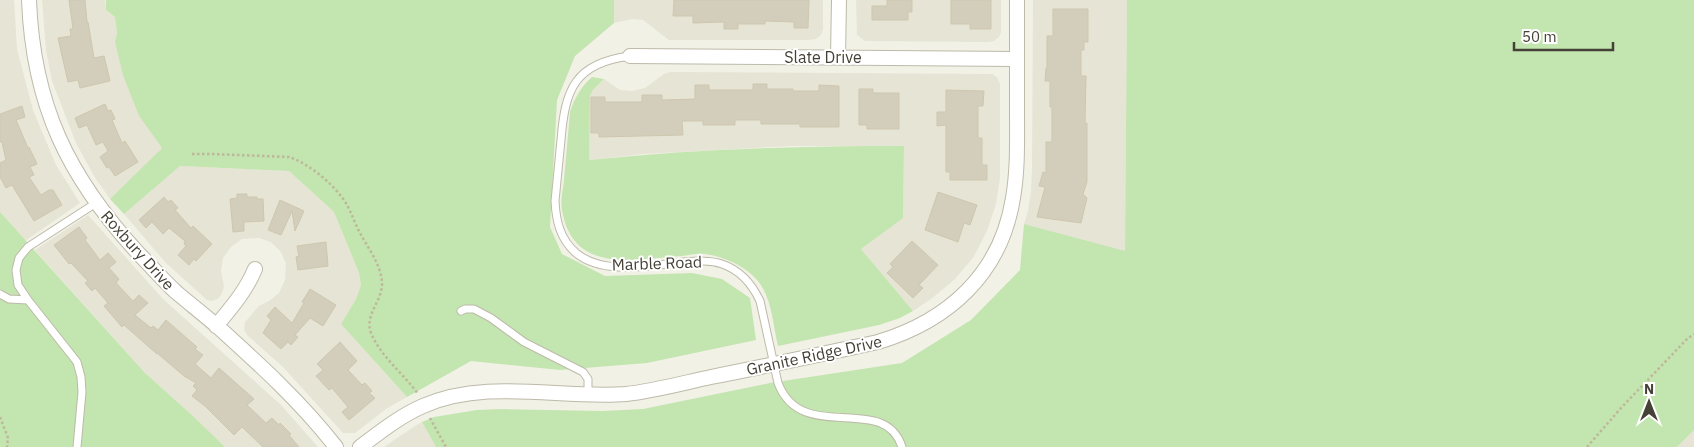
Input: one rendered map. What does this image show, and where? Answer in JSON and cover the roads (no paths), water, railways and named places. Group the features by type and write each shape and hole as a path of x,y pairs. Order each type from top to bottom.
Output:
{"street":[{"name":"Roxbury Drive","path":"29,0 33,53 45,101 68,157 96,203 119,232 156,272 292,396 336,447"},
{"path":"838,57 839,0"},
{"name":"Granite Ridge Drive","path":"360,447 406,415 444,399 466,394 494,392 626,394 648,391 878,342 899,336 921,326 944,312 963,296 992,259 1003,236 1013,198 1017,164 1017,0"},
{"name":"Slate Drive","path":"630,56 1016,59"},
{"path":"216,326 250,282 255,269"}],"lane":[{"name":"Marble Road","path":"630,56 604,61 586,72 577,81 565,103 555,201 555,214 565,241 584,259 598,265 630,266 708,261 722,264 734,270 754,288 760,300 773,365 782,393 790,404 801,411 813,415 870,420 884,424 894,432 902,447"},
{"path":"77,447 82,392 77,362 18,285 16,270 19,258 28,247 96,203"},
{"path":"0,294 9,299 28,300"},
{"path":"461,311 474,309 491,318 524,342 583,372 588,379 588,394"}]}
